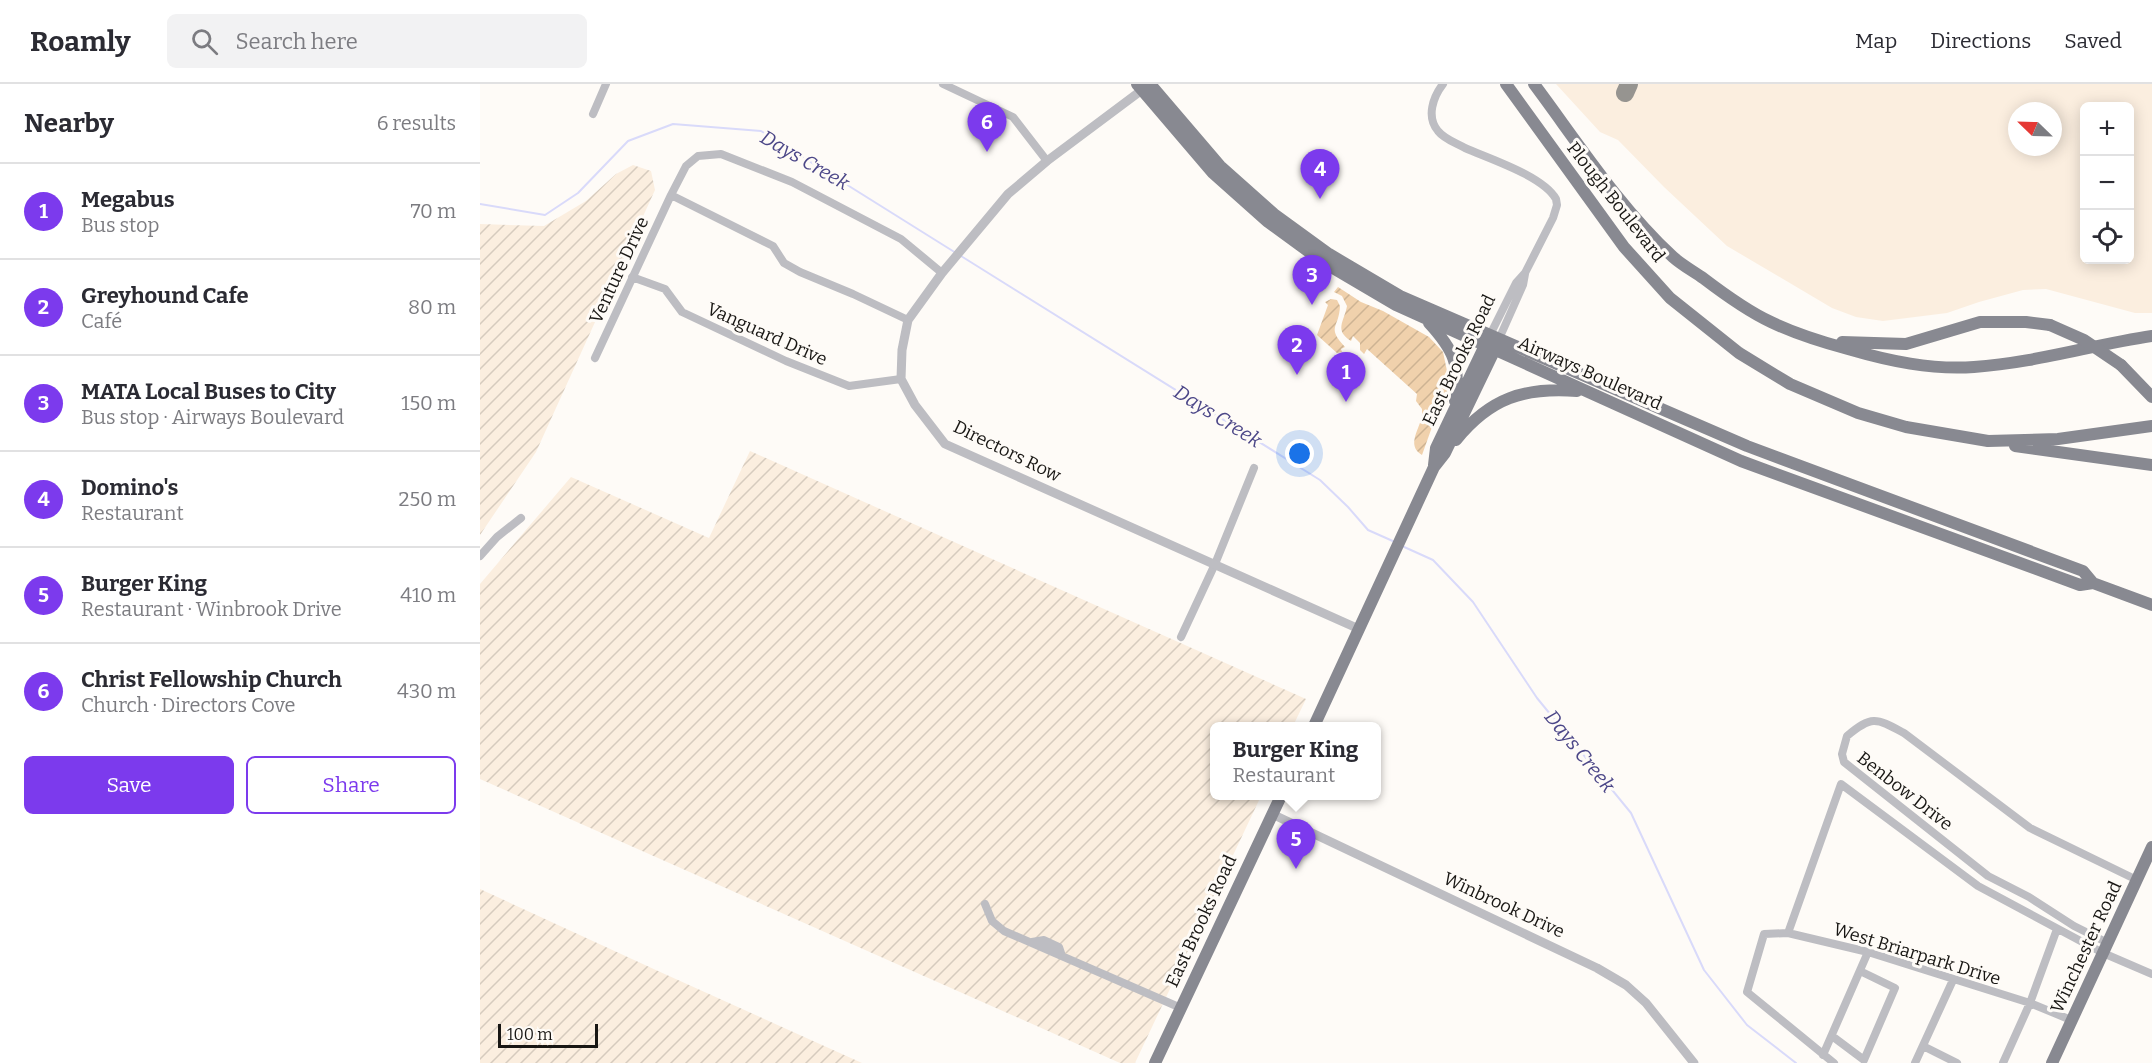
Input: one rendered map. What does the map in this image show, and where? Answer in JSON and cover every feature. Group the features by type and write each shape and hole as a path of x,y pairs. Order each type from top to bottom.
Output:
{"main road":[{"name":"Plough Boulevard","path":"1506,84 1624,247 1670,298 1738,353 1790,384 1858,413 1906,427 1988,441 2058,439 2152,426"},
{"name":"Plough Boulevard","path":"1534,84 1623,204 1674,258 1726,295 1770,322 1823,342 1906,363 1972,367 2050,357 2100,344 2152,336"},
{"name":"Airways Boulevard","path":"1143,86 1213,173 1268,222 1323,262 1389,296 1492,342 1746,446 2083,572 2093,583 2152,605"},
{"name":"Airways Boulevard","path":"1389,296 1424,318 1492,342 1586,392 1752,465 2080,585 2093,583"},
{"path":"1424,318 1446,343 1455,361 1458,384 1452,412"},
{"path":"1823,342 1906,344 1980,322 2026,322 2050,325 2084,340 2121,365 2152,397"},
{"name":"East Brooks Road","path":"1434,466 1436,448 1452,412 1492,342"},
{"name":"East Brooks Road","path":"1316,722 1434,466 1445,453 1492,342"},
{"path":"1445,453 1471,423 1492,406 1504,400 1542,390 1586,392"},
{"path":"1988,441 2152,465"},
{"name":"East Brooks Road","path":"1155,1063 1279,800"},
{"name":"Winchester Road","path":"2052,1063 2152,847"}],"street":[{"path":"593,114 606,84"},
{"path":"943,84 1013,117 1047,161"},
{"name":"East Brooks Road","path":"1443,84 1434,100 1432,119 1438,132 1542,184 1556,199 1555,212 1525,273 1516,283 1492,342"},
{"name":"Directors Row","path":"1143,86 1008,194 946,269 908,320 902,350 902,379 915,405 945,444 1359,629"},
{"name":"Venture Drive","path":"595,358 671,195 686,166 698,156 722,154 792,182 901,239 946,269"},
{"path":"671,195 773,246 784,263 800,272 854,294 908,320"},
{"name":"Vanguard Drive","path":"632,277 665,289 682,312 786,361 849,386 902,379"},
{"path":"1182,637 1254,468"},
{"path":"480,556 497,537 521,518"},
{"name":"Benbow Drive","path":"2106,948 2029,897 1988,876 1844,762 1842,754 1846,736 1869,721 1882,721 1904,733 2030,828 2137,880"},
{"path":"1834,1063 1747,992 1764,934 1788,933 1841,784 1978,886 2057,929 2106,948 2152,974"},
{"name":"Winbrook Drive","path":"1272,814 1598,968 1626,985 1646,1003 1694,1063"},
{"path":"985,904 988,914 998,927 1031,942 1039,951 1054,957 1062,956 1181,1008"},
{"path":"2003,1063 2030,1003 2057,929"},
{"name":"West Briarpark Drive","path":"1788,933 1868,952 2030,1003 2072,1020"},
{"path":"1031,942 1044,940 1059,947 1062,956"},
{"path":"1823,1055 1868,952"},
{"path":"1832,1036 1864,1060 1895,988 1860,971"},
{"path":"1915,1063 1953,980"},
{"path":"1923,1046 1957,1063"}],"shaded area":[{"path":"1556,84 2152,84 2152,313 2135,313 2046,289 2023,290 1947,313 1883,321 1856,317 1832,308 1727,246 1618,140 1600,132"},
{"path":"633,165 651,171 655,190 536,452 480,535 480,224 544,226 586,201 616,174"},
{"path":"1338,287 1361,302 1383,311 1429,337 1443,352 1450,395 1432,427 1422,455 1417,451 1414,441 1422,414 1422,409 1416,401 1417,394 1367,349 1364,354 1360,350 1360,343 1353,336 1351,341 1343,333 1341,325 1347,306 1342,296 1334,292"},
{"path":"1331,299 1337,300 1340,306 1335,331 1345,347 1341,349 1342,352 1337,353 1317,335 1328,305 1325,302"},
{"path":"750,451 1306,699 1295,722 1210,722 1210,800 1259,800 1135,1063 1120,1063 480,779 480,584 571,477 709,538"},
{"path":"480,889 658,971 862,1063 480,1063"}],"waterway":[{"name":"Days Creek","path":"480,204 545,215 578,193 628,141 673,124 761,131 956,253"},
{"name":"Days Creek","path":"961,256 1320,480 1368,530 1395,542"},
{"name":"Days Creek","path":"1402,546 1433,560 1473,602 1537,698 1631,813 1704,970 1747,1025 1796,1063"}],"taxiway":[{"path":"1625,93 1629,84"}],"place":[{"name":"Christ Fellowship Church","path":"987,152"},
{"name":"Domino's","path":"1320,199"},
{"name":"MATA Local Buses to City","path":"1312,305"},
{"name":"Greyhound Cafe","path":"1297,375"},
{"name":"Megabus","path":"1346,402"},
{"name":"Burger King","path":"1296,869"}]}
